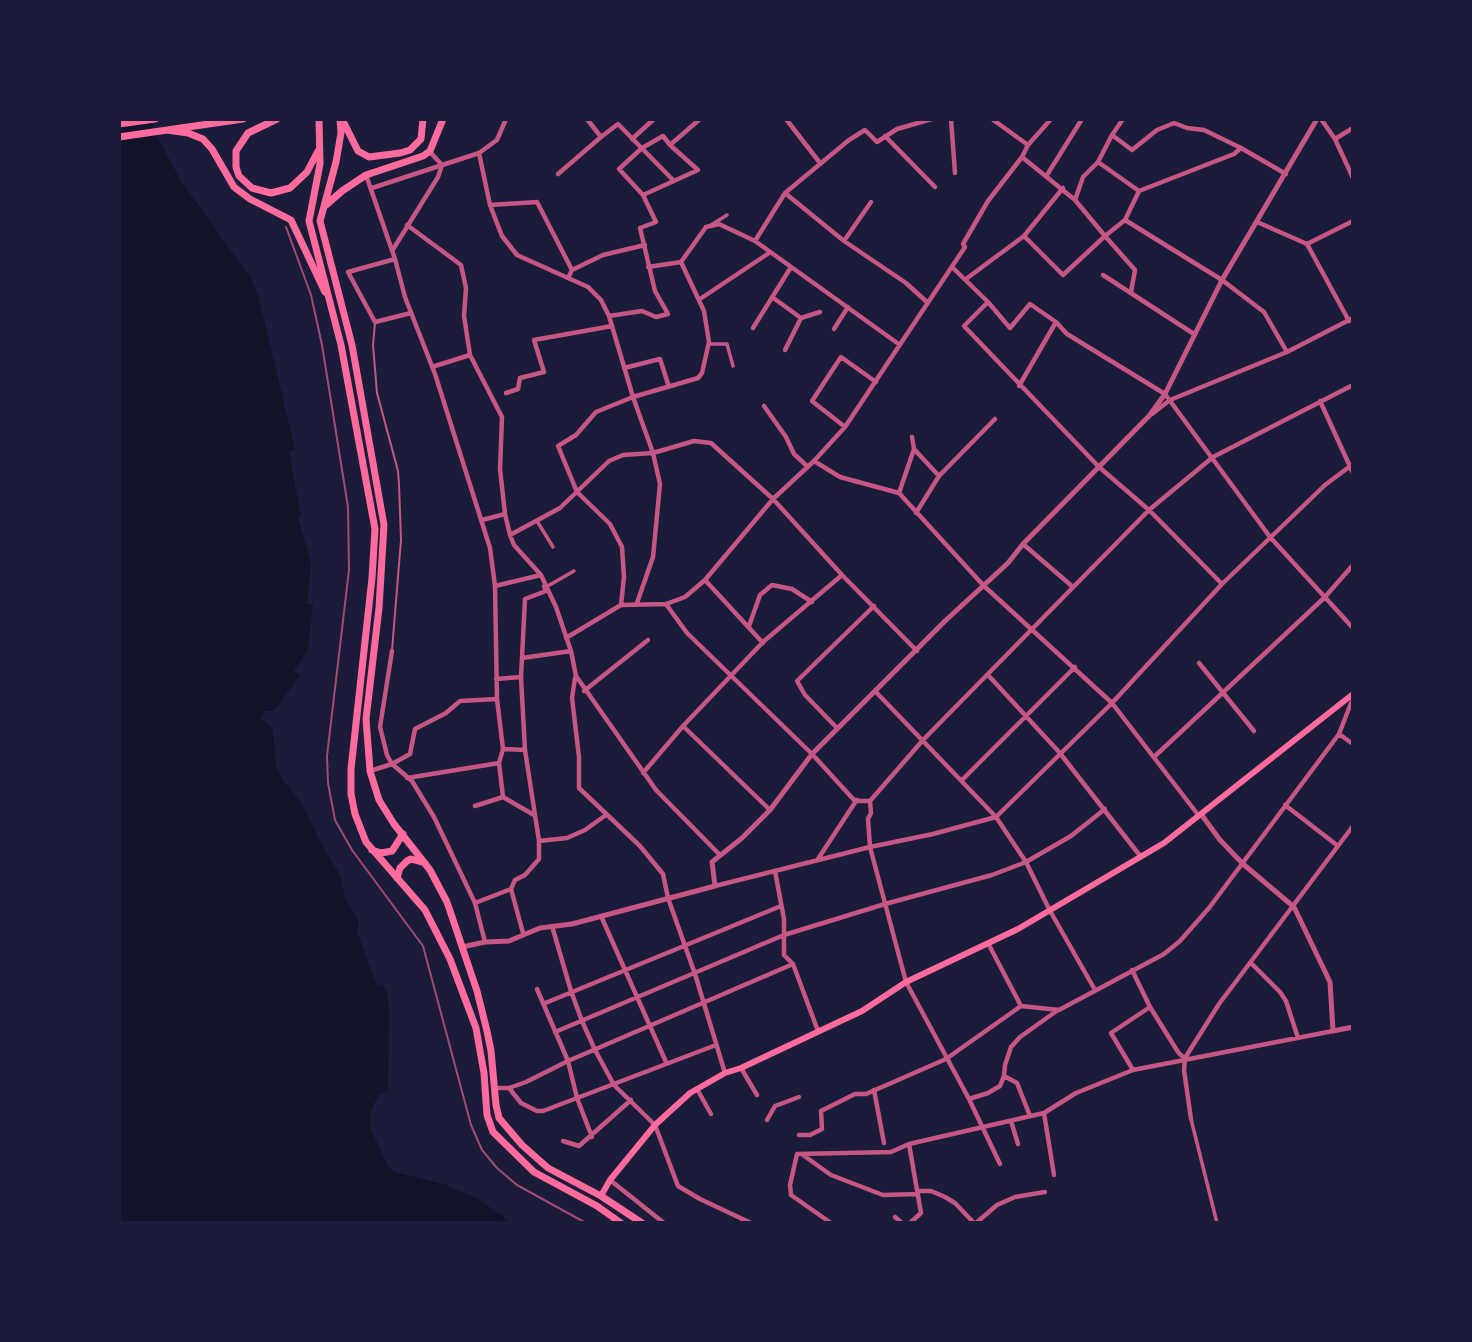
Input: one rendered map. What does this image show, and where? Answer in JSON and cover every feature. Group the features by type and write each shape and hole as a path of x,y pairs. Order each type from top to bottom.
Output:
{"main road":[{"path":"119,124 155,119"},
{"path":"119,137 243,119"},
{"path":"277,119 248,133 236,150 236,167 244,182 252,188 271,192 290,188 307,172 320,148"},
{"path":"319,119 319,176 309,221 332,303 375,529 351,784 355,814 371,850 418,901 431,922 467,1001 478,1035 487,1115 493,1132 534,1172 597,1206 621,1223"},
{"path":"341,119 358,151 369,157 410,150 421,139 423,119"},
{"path":"341,119 336,162 323,208 321,229 347,319 384,524 381,588 366,719 370,771 379,800 443,892 487,1031 499,1118 522,1145 548,1168 601,1196 642,1223"},
{"path":"323,208 366,175 414,161 430,151 443,119"},
{"path":"167,130 188,133 203,139 212,149 234,187 250,199 291,220 314,272 332,303"},
{"path":"597,1206 610,1180 655,1125 696,1089 725,1073 862,1011 906,982 989,944 1164,844 1353,696"},
{"path":"371,850 382,853 392,851 403,834"},
{"path":"397,878 402,864 407,861 411,859 425,863"}],"street":[{"path":"372,188 479,153 497,140 506,119"},
{"path":"587,119 601,137"},
{"path":"632,139 654,119"},
{"path":"670,145 700,119"},
{"path":"786,119 820,163"},
{"path":"755,241 785,193 865,130 877,142 910,121 932,119"},
{"path":"951,119 955,173"},
{"path":"992,119 1028,145"},
{"path":"566,638 621,605 666,604 685,597 705,580 774,499 845,427 965,247 963,244 988,201 1028,145 1051,119"},
{"path":"1047,175 1082,119"},
{"path":"1075,200 1083,177 1098,162 1123,119"},
{"path":"1149,416 1165,394 1222,280 1319,119 1335,139 1353,178"},
{"path":"1112,135 1132,150 1157,130 1174,123 1204,130 1286,174"},
{"path":"558,174 618,124 674,181"},
{"path":"1335,139 1353,128"},
{"path":"609,316 642,311 656,317 668,314 655,291 640,228 656,222 643,195 619,169 642,148 663,136 698,170 643,195"},
{"path":"885,136 935,187"},
{"path":"1024,236 1063,275 1125,220 1139,191 1234,154 1241,148"},
{"path":"430,151 442,165"},
{"path":"479,153 490,205 502,236 517,255 588,288 601,300 609,316 653,453 660,484 653,557 637,603"},
{"path":"1022,157 1063,188 1135,270 1130,292"},
{"path":"1098,162 1139,191"},
{"path":"391,251 438,177 442,165"},
{"path":"366,175 490,548 495,586 496,679 503,749 499,763 503,797"},
{"path":"966,279 1024,236 1063,188"},
{"path":"785,193 844,241 906,283 928,303"},
{"path":"490,205 537,202 572,270"},
{"path":"844,241 871,202"},
{"path":"648,267 681,262 707,227 727,215"},
{"path":"1125,220 1222,280 1264,312 1287,352"},
{"path":"1307,244 1353,221"},
{"path":"715,886 712,862 742,838 770,810 812,754 837,728 1008,563 1023,544 1149,416 1170,400 1287,352 1351,320 1307,244 1257,222"},
{"path":"707,227 719,224 755,241 900,345"},
{"path":"407,225 461,265 466,288 464,316 470,355 502,417 500,469 510,535 514,545 541,575 566,638 576,676 656,790 720,855"},
{"path":"568,278 572,270 603,255 645,245"},
{"path":"700,299 769,252"},
{"path":"395,259 348,272 375,322 411,313"},
{"path":"621,605 624,577 622,547 610,524 577,492 558,446 576,435 596,412 633,397 698,379 709,344 700,299 681,262"},
{"path":"753,328 791,267"},
{"path":"952,267 1010,328 1030,304 1056,322 1067,334 1165,394 1270,537 1353,628"},
{"path":"1103,275 1194,334"},
{"path":"772,297 801,318"},
{"path":"988,302 964,326 1099,467 1149,510 1222,584"},
{"path":"834,329 848,307"},
{"path":"785,350 801,318 820,312"},
{"path":"1019,386 1056,322"},
{"path":"506,393 518,389 520,378 544,372 534,340 612,327"},
{"path":"709,344 727,344 733,366"},
{"path":"432,367 470,355"},
{"path":"845,427 811,401 841,357 877,382"},
{"path":"624,368 660,359 669,387"},
{"path":"818,860 850,807 856,802 870,801 923,740 1149,510 1213,457 1353,385"},
{"path":"1320,401 1353,473"},
{"path":"764,406 786,437 794,454 808,467"},
{"path":"916,513 939,476 995,419"},
{"path":"899,493 914,449 912,437"},
{"path":"510,535 560,508 609,461 623,455 653,453 694,441 711,443 774,499 842,575 917,651"},
{"path":"914,449 939,476"},
{"path":"814,461 840,477 899,493 983,585 1112,703 1220,840 1243,864 1294,906 1330,982 1333,1031"},
{"path":"462,947 509,941 523,933 552,925 572,924 996,817 1059,752 1112,703 1222,584 1325,485 1351,465"},
{"path":"482,520 505,514"},
{"path":"537,521 553,547"},
{"path":"1023,544 1073,587"},
{"path":"1154,757 1324,598 1353,565"},
{"path":"546,587 574,571"},
{"path":"495,586 541,575"},
{"path":"523,933 511,889 515,880 525,875 539,859 539,841 525,750 521,677 525,599 546,591 541,575"},
{"path":"643,773 683,726 762,643 842,575"},
{"path":"705,580 762,643"},
{"path":"748,626 760,595 772,585 792,589 812,602"},
{"path":"666,604 687,633 812,754 854,800 870,801"},
{"path":"837,728 806,695 797,681 873,606"},
{"path":"584,691 648,640"},
{"path":"392,651 380,727 387,755 392,764 412,781 434,817 475,903 485,942"},
{"path":"522,658 570,651"},
{"path":"1199,663 1254,731"},
{"path":"962,780 1075,667"},
{"path":"988,675 1059,752 1141,857"},
{"path":"576,676 572,698 579,757 579,788 640,846 663,874 668,898 695,974 725,1073"},
{"path":"496,679 521,677"},
{"path":"875,691 996,817 1026,862 1095,990"},
{"path":"969,1098 1000,1086 1011,1047 1020,1037 1059,1010 1164,954 1180,941 1243,864 1339,734 1353,696"},
{"path":"370,771 392,764 410,754 415,729 446,713 460,701 497,699"},
{"path":"683,726 770,810"},
{"path":"1339,734 1353,744"},
{"path":"503,749 525,750"},
{"path":"407,778 499,763"},
{"path":"475,806 503,797 534,815"},
{"path":"870,801 870,847 906,982 969,1098 1000,1164"},
{"path":"1285,805 1338,846"},
{"path":"555,1032 783,935 992,875 1026,862 1071,836 1105,809"},
{"path":"539,841 567,838 606,815"},
{"path":"1217,1223 1191,1119 1184,1070 1185,1058 1219,1004 1353,826"},
{"path":"775,871 784,919 784,955 793,964 819,1032"},
{"path":"475,903 511,889"},
{"path":"543,1004 781,906"},
{"path":"601,916 666,1062"},
{"path":"552,925 571,991 595,1049 614,1085 655,1125 678,1186 751,1223"},
{"path":"989,944 1021,1006"},
{"path":"1251,963 1286,1001 1298,1038"},
{"path":"496,1088 509,1088 793,964"},
{"path":"1132,970 1150,1007 1178,1052 1185,1058"},
{"path":"537,989 568,1061 577,1098 592,1137"},
{"path":"800,1135 810,1135 822,1129 821,1111 855,1094 866,1094 946,1059 1021,1006 1059,1010"},
{"path":"1133,1070 1111,1032 1150,1007"},
{"path":"799,1154 891,1152 908,1144 984,1129 1044,1113 1076,1093 1133,1070 1353,1027"},
{"path":"509,1088 521,1103 537,1111 614,1085 666,1062 716,1045"},
{"path":"741,1068 757,1096"},
{"path":"1004,1076 1017,1083 1030,1116"},
{"path":"696,1089 711,1114"},
{"path":"874,1090 884,1143"},
{"path":"767,1120 775,1106 799,1097"},
{"path":"563,1141 579,1146 631,1100"},
{"path":"1044,1113 1054,1175"},
{"path":"1011,1121 1018,1144"},
{"path":"908,1144 921,1213 910,1223"},
{"path":"799,1154 831,1175 883,1195 931,1191 955,1203 975,1223 997,1206 1015,1197 1045,1192"},
{"path":"799,1154 790,1185 791,1195 831,1223"},
{"path":"610,1180 664,1223"},
{"path":"895,1217 902,1223"}],"lane":[{"path":"375,322 373,345 376,386 399,484 401,540 392,651"}],"shaded area":[{"path":"119,119 150,119 181,181 250,277 258,294 295,449 289,452 301,517 298,517 311,564 307,604 313,604 308,649 294,671 299,676 274,711 264,711 261,721 265,721 273,730 276,766 283,781 302,803 320,842 340,875 345,898 359,922 357,932 377,986 383,984 387,992 388,1090 380,1094 375,1102 370,1114 370,1127 387,1165 394,1172 447,1185 481,1201 512,1223 119,1223"}],"tram line":[{"path":"286,227 311,295 322,345 348,507 349,570 327,756 328,783 335,820 352,850 423,946 471,1125 482,1150 497,1168 517,1185 586,1223"}]}
